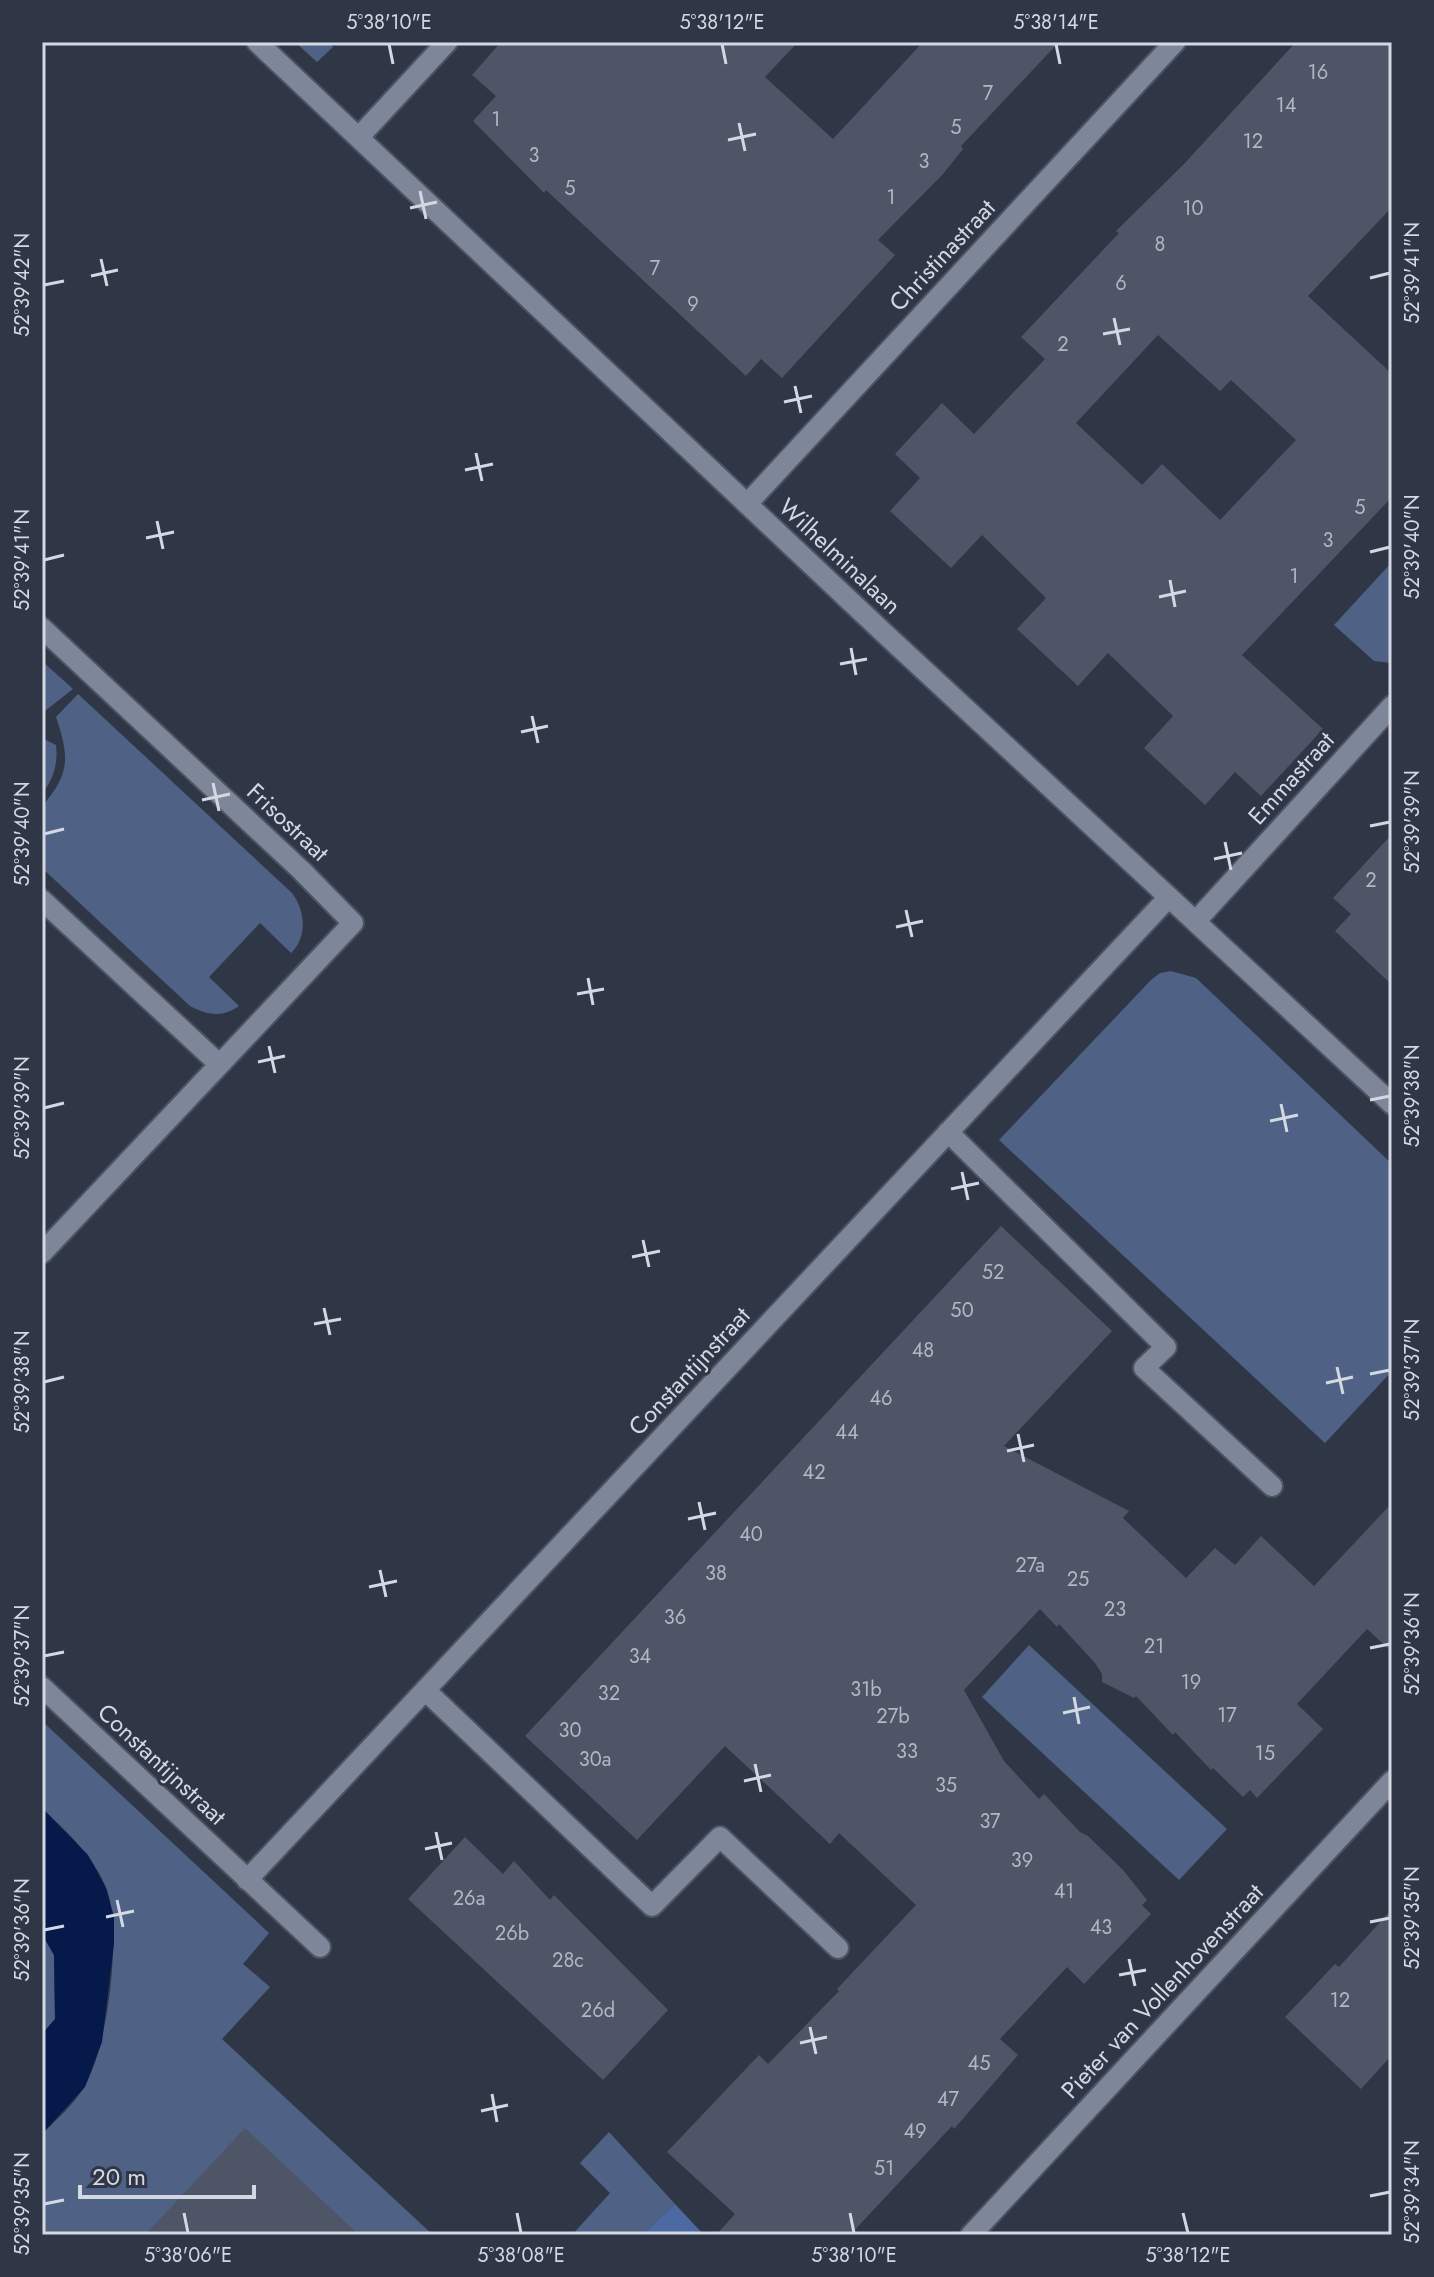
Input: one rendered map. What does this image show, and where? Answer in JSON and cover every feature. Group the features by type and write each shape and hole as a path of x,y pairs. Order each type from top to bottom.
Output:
{"street":[{"name":"Wilhelminalaan","path":"257,42 747,504 1392,1104"},
{"path":"359,137 447,42"},
{"name":"Christinastraat","path":"747,504 1175,42"},
{"name":"Frisostraat","path":"42,628 301,870 353,923 42,1253"},
{"name":"Emmastraat","path":"1196,921 1392,706"},
{"name":"Constantijnstraat","path":"247,1880 1169,897"},
{"path":"42,900 219,1064"},
{"path":"948,1132 1166,1347 1144,1368 1272,1486"},
{"name":"Constantijnstraat","path":"42,1687 320,1947"},
{"path":"425,1690 652,1906 720,1837 838,1948"},
{"name":"Pieter van Vollenhovenstraat","path":"971,2235 1392,1781"}],"shaded area":[{"path":"295,42 328,42 333,47 317,62"},
{"path":"1392,562 1392,663 1374,661 1334,625"},
{"path":"42,661 73,689 45,711 42,710"},
{"path":"78,694 292,893 300,907 302,931 291,953 260,923 209,977 239,1006 233,1010 214,1014 190,1006 42,868 42,806 58,784 65,764 56,717"},
{"path":"42,738 56,745 56,764 42,793"},
{"path":"1171,971 1196,978 1392,1164 1392,1371 1325,1443 999,1140 1151,980 1160,973"},
{"path":"1029,1645 1227,1829 1179,1880 982,1697"},
{"path":"42,1721 269,1933 243,1964 270,1987 222,2039 433,2235 42,2235 42,2134 74,2101 92,2071 106,2020 113,1934 111,1909 102,1878 79,1846 42,1808"},
{"path":"42,1808 88,1855 106,1888 114,1917 114,1944 102,2042 85,2087 42,2134 42,2034 55,2019 54,1955 42,1934"},
{"path":"42,1934 54,1955 55,2019 42,2034"},
{"path":"609,2132 675,2204 642,2235 572,2235 610,2193 580,2163"},
{"path":"675,2204 704,2235 642,2235"}],"building":[{"path":"501,42 798,42 765,77 833,139 923,42 1059,42 961,146 963,149 943,174 878,240 895,255 782,378 761,359 746,376 546,190 544,193 473,121 496,96 472,75"},
{"path":"1296,42 1392,42 1392,207 1308,296 1392,374 1392,497 1242,655 1323,729 1261,796 1235,772 1205,805 1144,748 1173,716 1108,653 1078,686 1017,629 1046,598 982,535 951,568 890,511 920,478 895,454 942,403 974,434 1045,359 1021,337 1119,233 1116,231 1184,164","holes":["1158,335 1220,391 1231,380 1296,440 1220,520 1162,464 1142,485 1076,423"]},
{"path":"1392,834 1392,985 1335,931 1351,914 1333,898"},
{"path":"1001,1226 1112,1331 1004,1446 1129,1511 1123,1518 1186,1578 1215,1548 1235,1565 1261,1536 1314,1586 1392,1503 1392,1652 1367,1629 1297,1704 1323,1729 1257,1798 1250,1790 1243,1797 1213,1768 1211,1770 1175,1732 1173,1735 1136,1696 1134,1698 1102,1682 1102,1674 1095,1663 1059,1624 1057,1627 1040,1609 964,1690 1004,1761 1039,1799 1044,1794 1080,1832 1123,1870 1147,1900 1142,1905 1151,1914 1084,1984 1067,1967 1000,2039 1018,2055 954,2129 952,2126 850,2235 716,2235 735,2214 667,2152 759,2055 768,2064 916,1905 839,1833 830,1844 725,1746 637,1840 525,1736"},
{"path":"465,1837 503,1874 514,1861 550,1900 554,1895 668,2010 603,2080 408,1899"},
{"path":"1392,1909 1392,2055 1361,2089 1285,2017 1335,1964 1339,1967"},
{"path":"245,2128 359,2235 145,2235"}]}
